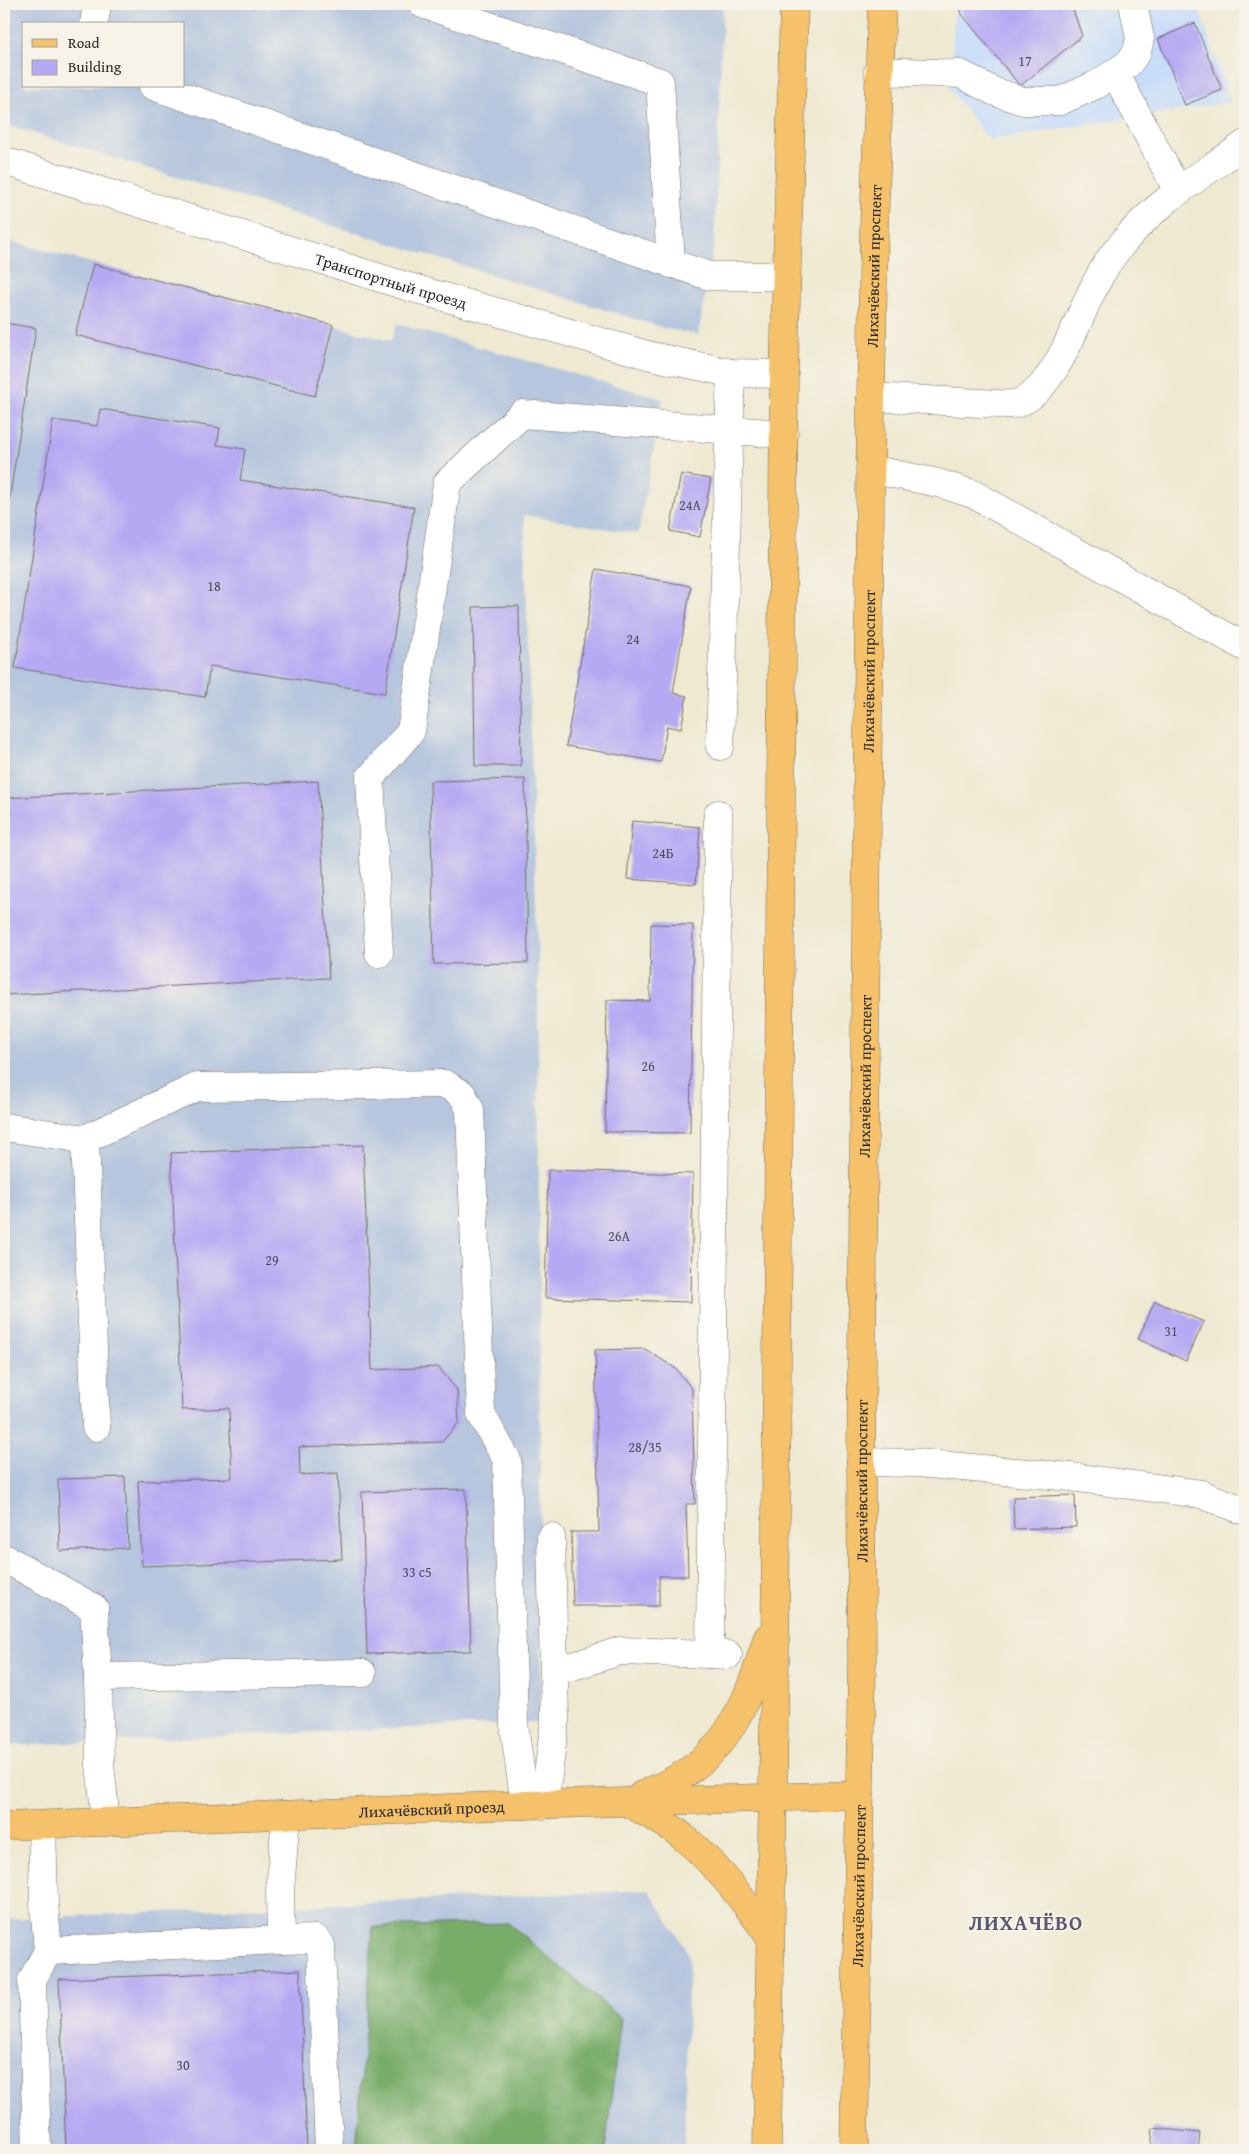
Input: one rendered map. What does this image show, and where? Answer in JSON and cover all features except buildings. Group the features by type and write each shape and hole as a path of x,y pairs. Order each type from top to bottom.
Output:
{"main road":[{"path":"767,2150 774,1621 784,374 794,4"},
{"name":"Лихачёвский проспект","path":"854,2150 862,1661 861,1462 870,469 878,71 882,4"},
{"path":"627,1802 672,1783 704,1761 721,1742 735,1720 753,1681 774,1621"},
{"name":"Лихачёвский проезд","path":"4,1826 534,1805 860,1795"},
{"path":"627,1802 681,1834 714,1864 739,1894 770,1938"}],"street":[{"path":"94,22 97,4"},
{"path":"422,4 660,82 671,264"},
{"path":"878,71 961,74 993,91 1023,101 1060,101 1096,86 1128,64 1137,52 1140,38 1132,4"},
{"path":"1115,73 1178,191"},
{"path":"159,88 709,276 786,276"},
{"path":"871,397 1000,404 1018,403 1035,393 1050,377 1076,327 1095,284 1121,244 1158,206 1245,144"},
{"name":"Транспортный проезд","path":"4,164 409,287 651,356 731,373 784,374"},
{"path":"720,746 731,373"},
{"path":"379,953 370,778 412,731 447,483 522,414 784,434"},
{"path":"870,469 938,483 972,494 1245,647"},
{"path":"555,1667 573,1666 620,1651 719,1655 718,814"},
{"path":"4,1128 85,1139 198,1087 445,1084 462,1094 470,1108 481,1414 507,1460 514,1725 534,1805"},
{"path":"85,1139 96,1427"},
{"path":"861,1462 918,1463 1080,1478 1201,1494 1245,1511"},
{"path":"534,1805 555,1721 551,1538"},
{"path":"4,1558 94,1608 100,1764 106,1822"},
{"path":"98,1677 362,1673"},
{"path":"281,1940 280,1891 286,1815"},
{"path":"37,2150 32,1980 48,1951 44,1903 42,1825"},
{"path":"48,1951 316,1939 322,1945 329,2150"}],"shaded area":[{"path":"4,4 723,4 714,246 698,335 664,328 4,124"},
{"path":"955,4 1197,4 1231,102 989,140 950,90"},
{"path":"4,240 391,341 397,324 663,399 638,534 524,515 538,969 541,1722 4,1746"},
{"path":"649,1890 689,1954 684,2150 4,2150 4,1919"}],"green space":[{"path":"508,1923 621,2018 605,2150 356,2150 373,1927"}],"district":[{"name":"ЛИХАЧЁВО","path":"1026,1922"}]}
